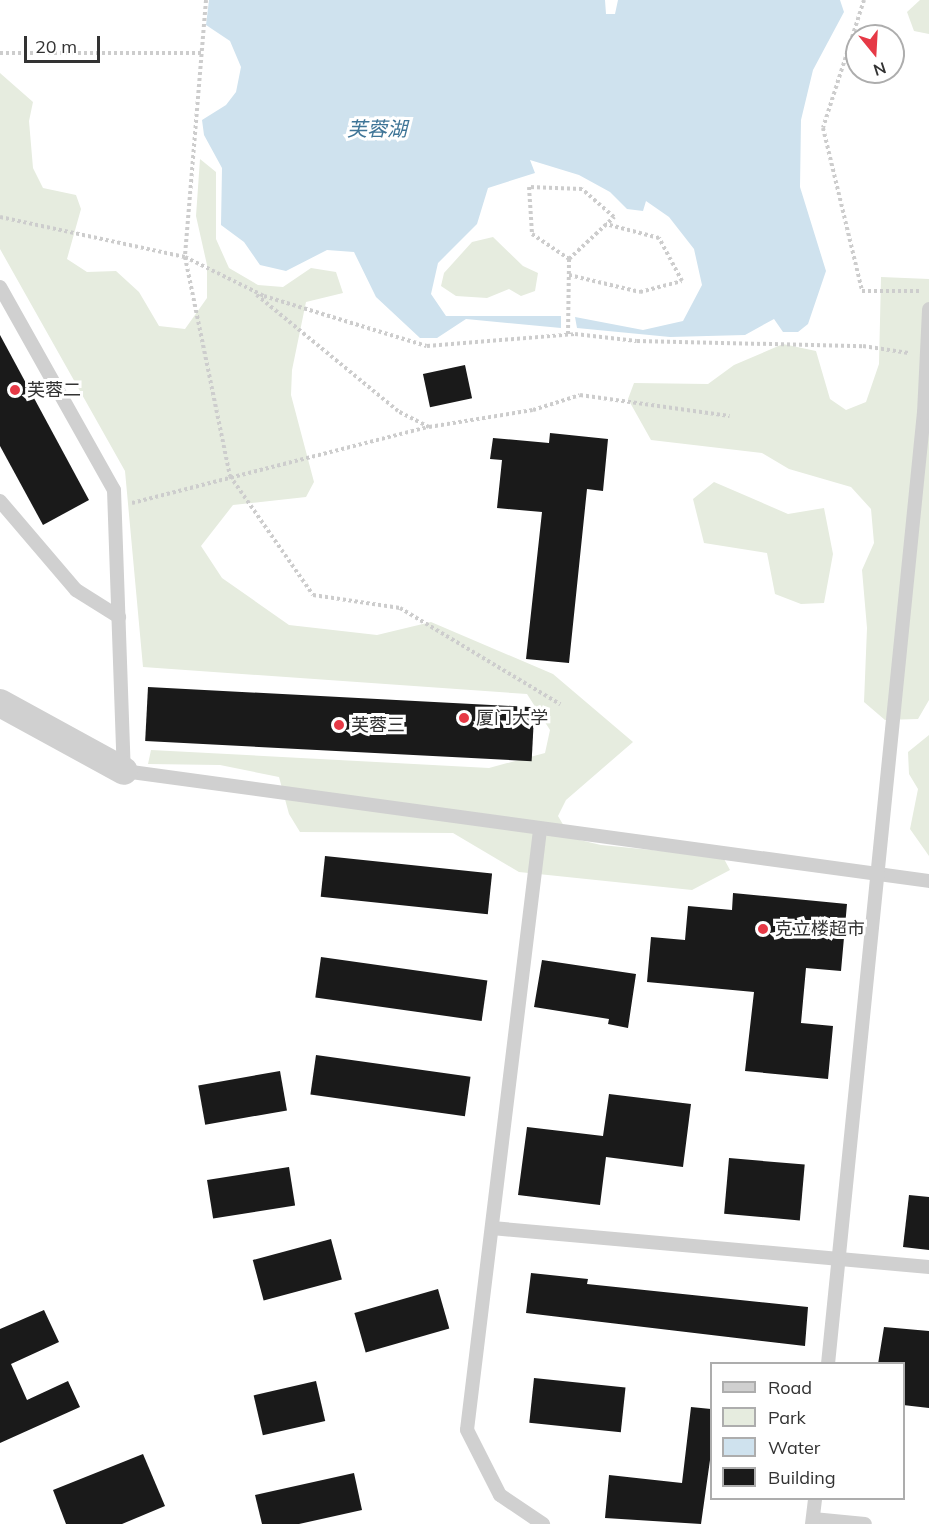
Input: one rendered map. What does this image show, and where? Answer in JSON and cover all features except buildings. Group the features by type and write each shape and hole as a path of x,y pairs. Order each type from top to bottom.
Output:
{"street":[{"path":"0,703 124,771"}],"lane":[{"path":"0,287 114,490 124,771 878,877 929,881"},
{"path":"828,1362 922,425 924,355 929,309"},
{"path":"0,501 76,590 119,617"},
{"path":"540,830 467,1431 500,1495 543,1524"},
{"path":"492,1228 929,1267"},
{"path":"815,1500 813,1521 865,1524"}],"path":[{"path":"206,0 185,257 230,476 313,595 400,609 560,704"},
{"path":"864,0 823,128 861,291 929,291"},
{"path":"0,53 202,53"},
{"path":"568,334 569,260 614,217 582,189 529,187 532,234 569,260"},
{"path":"0,218 185,257 250,289 426,346 568,334 637,341 852,345 924,355"},
{"path":"569,276 640,292 682,281 659,238 606,224"},
{"path":"250,289 398,411 429,426"},
{"path":"114,509 230,476 429,426 533,410 580,394 730,416"}],"green space":[{"path":"920,0 929,0 929,34 914,31 907,12"},
{"path":"0,73 33,102 29,121 33,168 43,188 76,195 81,209 67,259 87,272 116,271 139,292 159,326 185,329 207,298 207,265 196,216 200,159 216,172 216,239 229,268 258,285 283,287 311,268 336,272 343,293 306,302 292,370 291,395 314,482 306,497 233,505 201,546 222,578 289,625 377,635 431,622 553,674 633,742 566,800 558,816 571,838 601,845 723,857 730,870 692,890 519,872 453,833 300,832 289,814 279,777 220,765 148,764 151,750 489,768 545,753 550,730 527,694 143,667 125,471 0,249"},
{"path":"493,237 523,266 538,273 535,291 521,296 509,289 487,298 456,296 441,286 444,273 472,242"},
{"path":"881,277 929,279 929,700 918,719 885,720 864,702 867,628 862,570 874,543 871,509 851,487 789,469 762,453 651,440 628,399 634,383 708,384 734,365 783,344 816,351 830,399 846,410 866,402 879,364"},
{"path":"714,482 788,514 824,508 833,554 824,603 801,604 775,594 767,553 704,543 693,499"},
{"path":"929,735 929,856 910,829 918,789 909,774 908,752"}],"water":[{"name":"芙蓉湖","path":"209,0 605,0 606,14 615,14 618,0 840,0 844,12 813,70 801,120 800,187 826,271 808,324 798,332 783,332 774,319 745,335 670,337 577,328 575,317 643,330 683,321 702,285 694,249 669,217 646,201 643,211 627,209 610,192 579,175 530,160 535,173 488,188 477,224 438,263 431,294 446,316 561,316 561,328 466,319 437,338 420,338 376,297 354,252 327,250 286,271 260,265 244,242 221,225 222,168 204,135 202,120 226,105 236,92 241,67 230,41 206,25"}],"place":[{"name":"芙蓉二","path":"15,390"},
{"name":"厦门大学","path":"464,718"},
{"name":"芙蓉三","path":"339,725"},
{"name":"克立楼超市","path":"763,929"}]}
